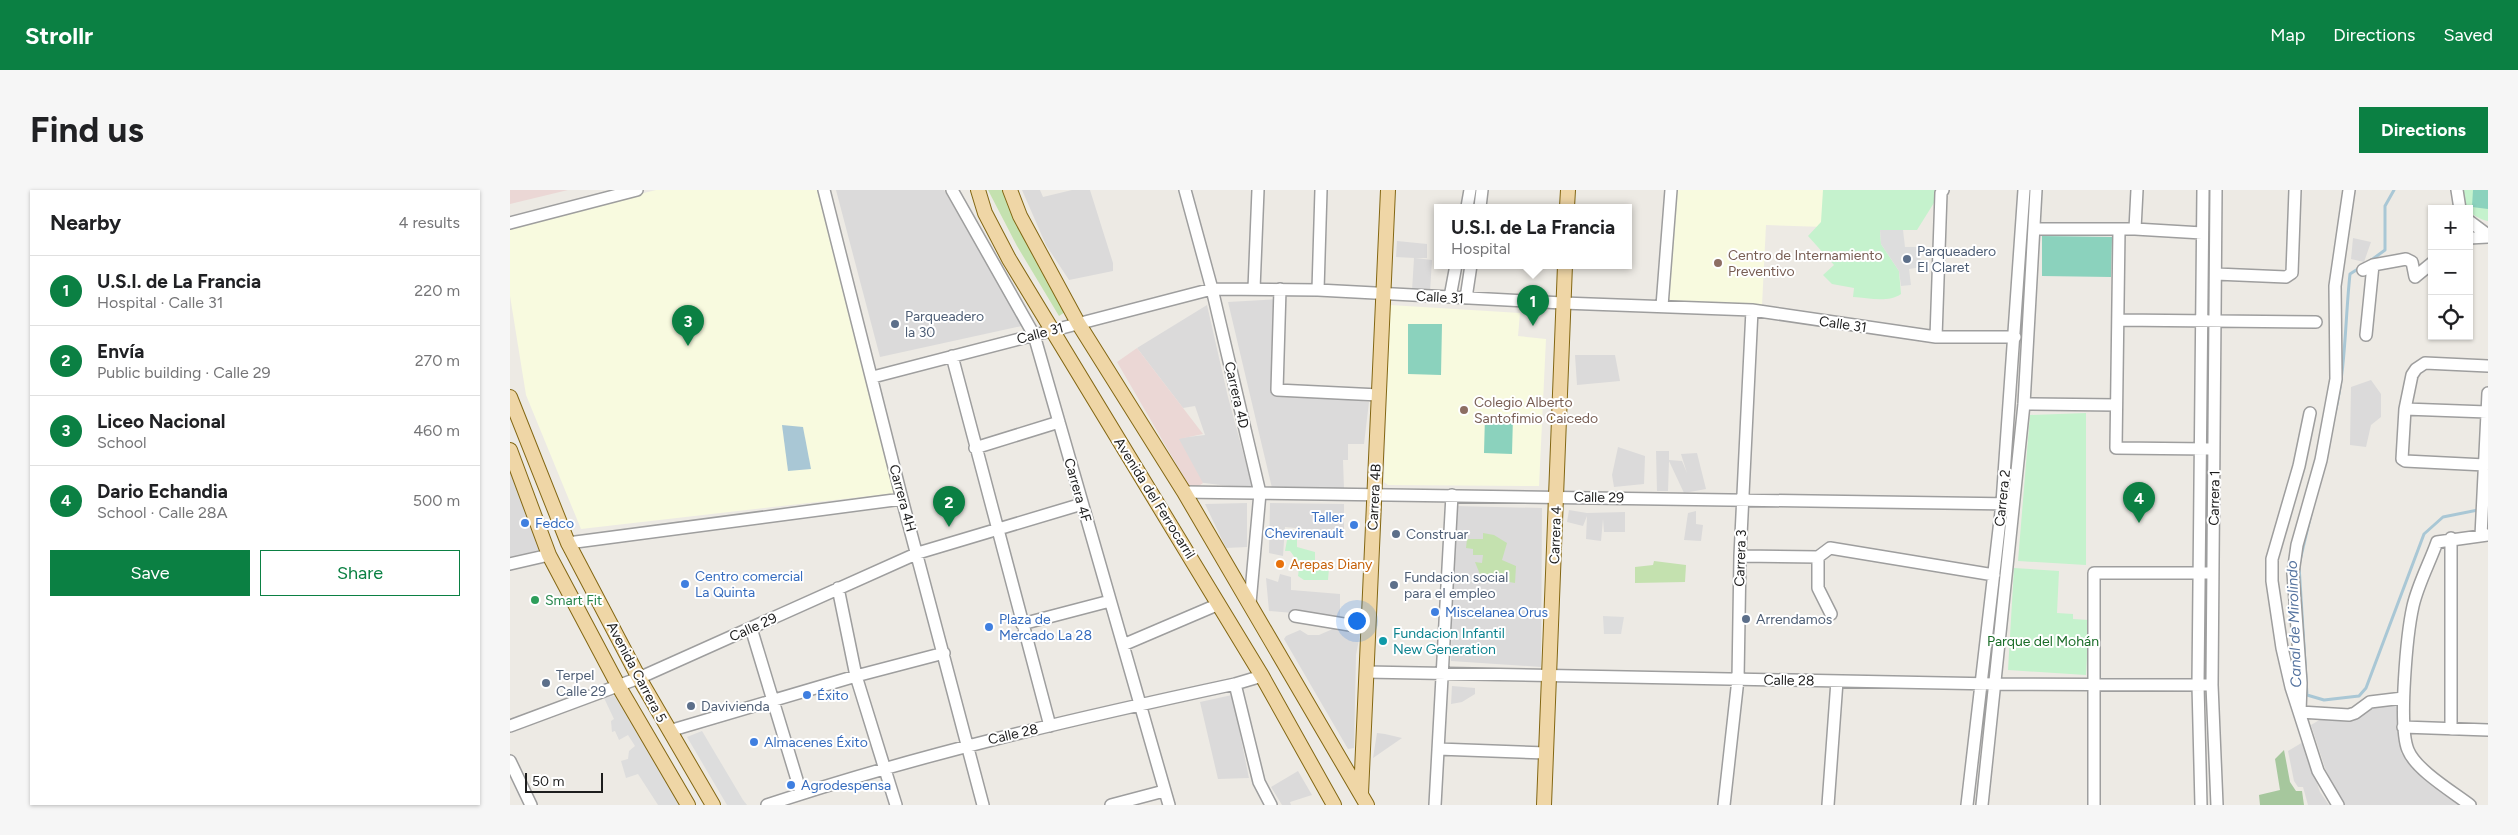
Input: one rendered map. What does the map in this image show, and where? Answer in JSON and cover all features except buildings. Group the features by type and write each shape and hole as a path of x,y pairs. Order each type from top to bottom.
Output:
{"main road":[{"name":"Avenida del Ferrocarril","path":"978,190 985,213 1008,259 1262,676 1334,805"},
{"name":"Avenida del Ferrocarril","path":"1010,190 1034,244 1078,323 1184,492 1250,603 1362,801"},
{"name":"Carrera 4B","path":"1362,801 1388,190"},
{"path":"1567,204 1568,190"},
{"name":"Carrera 4","path":"1544,805 1565,269"},
{"name":"Avenida Carrera 5","path":"510,397 568,543 639,678 713,805"},
{"name":"Avenida Carrera 5","path":"510,450 549,554 619,687 688,805"}],"street":[{"path":"510,223 612,193 638,190"},
{"name":"Carrera 4H","path":"824,190 873,377 902,498 944,653 966,746 983,805"},
{"name":"Carrera 4F","path":"952,190 1034,334 1168,805"},
{"name":"Carrera 4D","path":"1185,190 1212,289 1260,493 1250,603"},
{"path":"1254,288 1258,190"},
{"path":"1318,290 1321,190"},
{"path":"1468,204 1470,190"},
{"path":"1480,204 1482,190"},
{"path":"1662,306 1671,190"},
{"name":"Carrera 2","path":"1982,805 1995,684 2008,503 2024,190"},
{"name":"Carrera 2","path":"1967,805 1994,575 2024,404 2036,190"},
{"path":"2135,229 2137,190"},
{"name":"Carrera 1","path":"2201,805 2198,685 2201,572 2203,190"},
{"name":"Carrera 1","path":"2216,190 2212,685 2217,805"},
{"path":"2216,274 2286,277 2292,273 2295,190"},
{"path":"2300,712 2301,683 2293,573 2297,545 2321,460 2336,379 2336,278 2349,190"},
{"path":"1936,337 1942,192"},
{"path":"2473,224 2488,236"},
{"path":"2034,229 2135,229 2202,233"},
{"path":"2119,230 2116,448 2215,450"},
{"path":"2473,238 2488,236"},
{"path":"2366,335 2368,267 2406,259 2412,262 2415,277 2428,266"},
{"path":"1450,297 1455,269"},
{"path":"1466,298 1470,269"},
{"name":"Calle 31","path":"873,377 1212,289 1318,290 1564,303 1752,310 1936,337 2015,337"},
{"path":"1280,289 1277,390 1378,394"},
{"name":"Carrera 3","path":"1724,805 1738,679 1742,499 1752,310"},
{"path":"2118,320 2316,322"},
{"path":"952,356 1050,726"},
{"path":"2484,465 2402,459 2405,409 2412,375 2425,363 2488,366"},
{"path":"2470,805 2417,762 2408,751 2403,727 2403,698 2413,606 2437,542 2451,538 2484,535 2483,500 2488,393"},
{"path":"2024,404 2116,405"},
{"path":"2405,409 2487,412"},
{"path":"2310,413 2299,466 2272,559 2272,580 2282,648 2291,687 2318,771 2338,805"},
{"path":"975,448 1059,422"},
{"name":"Calle 29","path":"1184,492 2008,503"},
{"path":"1435,805 1452,495"},
{"path":"568,543 902,498"},
{"name":"Calle 29","path":"510,726 619,687 918,553 1082,504"},
{"path":"2451,538 2451,729"},
{"path":"1740,556 1818,556 1830,548 1994,575"},
{"path":"510,564 549,554"},
{"path":"1818,556 1818,588 1831,614"},
{"path":"2094,805 2094,573 2201,572 2213,574"},
{"path":"838,588 856,676 896,805"},
{"path":"1022,624 1110,601"},
{"path":"1123,645 1219,604"},
{"path":"1294,616 1368,628"},
{"path":"751,628 801,794"},
{"path":"669,731 856,676 944,653"},
{"name":"Calle 28","path":"1366,672 1981,684 2212,685"},
{"name":"Calle 28","path":"767,805 885,768 966,746 1235,684 1262,676"},
{"path":"1828,805 1837,681"},
{"path":"1235,684 1260,782 1271,805"},
{"path":"2300,712 2349,715 2356,714 2370,702 2403,698"},
{"path":"2403,727 2488,730"},
{"path":"1438,749 1546,753"},
{"path":"510,761 531,805"},
{"path":"1971,768 1986,768"},
{"path":"1111,805 1164,791"}],"shaded area":[{"path":"510,190 568,190 510,204"},
{"path":"656,190 820,190 896,493 581,529 526,395 510,296 510,226"},
{"path":"836,190 944,190 1022,326 880,357"},
{"path":"1022,190 1040,190 1043,197 1072,190 1090,190 1113,263 1113,271 1069,280 1046,245"},
{"name":"Centro de Internamiento Preventivo","path":"1677,190 1942,190 1913,191 1917,230 1766,225 1762,306 1669,301"},
{"path":"1880,230 1903,230 1905,247 1918,247 1922,267 1909,269 1911,285 1901,286 1899,271 1881,244"},
{"path":"2353,238 2371,242 2364,262 2351,259"},
{"path":"1397,241 1427,244 1427,258 1415,258 1432,260 1430,292 1412,291 1414,258 1396,257"},
{"path":"1280,299 1277,390 1369,402 1364,444 1348,444 1348,460 1343,460 1344,489 1272,488 1228,302"},
{"path":"1207,305 1228,397 1253,489 1188,481 1162,440 1205,435 1195,406 1183,408 1137,348"},
{"name":"Colegio Alberto Santofimio Caicedo","path":"1390,305 1520,313 1518,336 1546,339 1539,486 1388,485 1384,482"},
{"path":"1137,348 1203,434 1179,439 1203,483 1192,491 1117,362"},
{"path":"1575,355 1615,355 1620,381 1577,385"},
{"path":"2371,380 2381,394 2381,417 2371,425 2366,447 2350,445 2351,387"},
{"path":"1618,447 1645,456 1644,484 1614,487 1612,475"},
{"path":"1656,451 1669,451 1669,460 1682,461 1687,473 1681,454 1697,453 1706,489 1684,493 1669,461 1668,491 1657,491"},
{"path":"510,462 544,548 510,559"},
{"path":"1247,503 1247,547 1226,548 1205,504"},
{"path":"1270,503 1344,504 1344,533 1285,527 1283,556 1269,553"},
{"path":"1454,506 1542,508 1541,667 1451,661"},
{"path":"1569,510 1587,513 1625,512 1625,532 1604,532 1603,519 1601,541 1586,539 1587,516 1583,526 1567,522"},
{"path":"1696,511 1696,524 1703,525 1701,541 1684,540 1688,513"},
{"path":"1280,574 1291,577 1291,590 1340,594 1340,617 1269,611 1266,578 1278,582"},
{"path":"1603,616 1624,617 1621,634 1604,634"},
{"path":"1335,628 1360,634 1356,655 1354,748 1348,749 1284,639 1286,636 1300,630 1308,635 1319,635"},
{"path":"1452,686 1475,688 1475,694 1462,702 1451,704"},
{"path":"617,695 679,805 658,805 638,774 626,778 621,761 628,759 629,751 635,746 628,735 619,740 615,731 612,732 611,721 614,719 604,698"},
{"path":"1232,695 1249,778 1218,779 1200,702"},
{"path":"2382,704 2399,706 2401,753 2461,805 2343,805 2325,768 2311,725 2326,716 2358,714"},
{"path":"702,731 747,805 727,805 687,737"},
{"path":"1377,733 1385,734 1402,738 1373,758"},
{"path":"2303,742 2320,792 2329,805 2308,805 2303,787 2298,787 2294,781 2288,751"},
{"path":"1298,771 1312,795 1290,802 1291,805 1282,805 1271,787"}],"green space":[{"path":"988,190 1003,190 1025,240 1065,312 1059,316 1017,246"},
{"path":"1823,190 1942,190 1917,230 1880,230 1881,244 1899,271 1901,294 1884,299 1853,297 1854,288 1832,284 1823,275 1834,265 1808,236 1821,222"},
{"path":"2461,190 2488,190 2488,221 2473,214 2473,205 2466,205"},
{"path":"2473,190 2488,190 2488,209 2473,207"},
{"path":"2042,236 2112,237 2111,277 2042,276"},
{"path":"1408,324 1442,324 1441,375 1408,374"},
{"path":"2086,413 2086,565 2018,561 2030,415"},
{"path":"1485,415 1513,416 1512,454 1484,453"},
{"path":"1483,533 1494,535 1507,543 1502,560 1516,566 1515,583 1481,577 1475,562 1482,563 1483,555 1473,555 1473,549 1466,548 1467,539 1483,539"},
{"path":"1297,539 1297,547 1315,552 1315,560 1329,568 1328,580 1304,580 1298,576 1299,569 1296,560 1290,551 1285,551 1287,540"},
{"path":"1654,561 1686,565 1685,582 1635,583 1635,567 1653,565"},
{"name":"Parque del Mohán","path":"2014,568 2059,571 2057,613 2073,614 2073,619 2089,620 2086,675 2008,670"},
{"path":"2284,750 2290,782 2296,791 2302,791 2304,805 2260,805 2259,795 2280,790 2275,759"}],"water":[{"path":"782,425 803,427 811,469 788,471"}],"waterway":[{"name":"Canal de Mirolindo","path":"2370,261 2385,250 2385,206 2394,190"},
{"name":"Canal de Mirolindo","path":"2335,413 2343,361 2350,274 2361,267"},
{"name":"Canal de Mirolindo","path":"2311,514 2299,565 2307,695 2324,700 2359,696 2366,688 2424,534 2443,517 2488,508"}],"place":[{"name":"Parqueadero El Claret","path":"1907,259"},
{"name":"Centro de Internamiento Preventivo","path":"1718,263"},
{"name":"Parqueadero la 30","path":"895,324"},
{"name":"U.S.I. de La Francia","path":"1533,326"},
{"name":"Liceo Nacional","path":"688,346"},
{"name":"Colegio Alberto Santofimio Caicedo","path":"1464,410"},
{"name":"Fedco","path":"525,523"},
{"name":"Dario Echandia","path":"2139,523"},
{"name":"Taller Chevirenault","path":"1354,525"},
{"name":"Envía","path":"949,527"},
{"name":"Construar","path":"1396,534"},
{"name":"Arepas Diany","path":"1280,564"},
{"name":"Centro comercial La Quinta","path":"685,584"},
{"name":"Fundacion social para el empleo","path":"1394,585"},
{"name":"Smart Fit","path":"535,600"},
{"name":"Miscelanea Orus","path":"1435,612"},
{"name":"Arrendamos","path":"1746,619"},
{"name":"Plaza de Mercado La 28","path":"989,627"},
{"name":"Fundacion Infantil New Generation","path":"1383,641"},
{"name":"Terpel Calle 29","path":"546,683"},
{"name":"Éxito","path":"807,695"},
{"name":"Davivienda","path":"691,706"},
{"name":"Almacenes Éxito","path":"754,742"},
{"name":"Agrodespensa","path":"791,785"}]}
